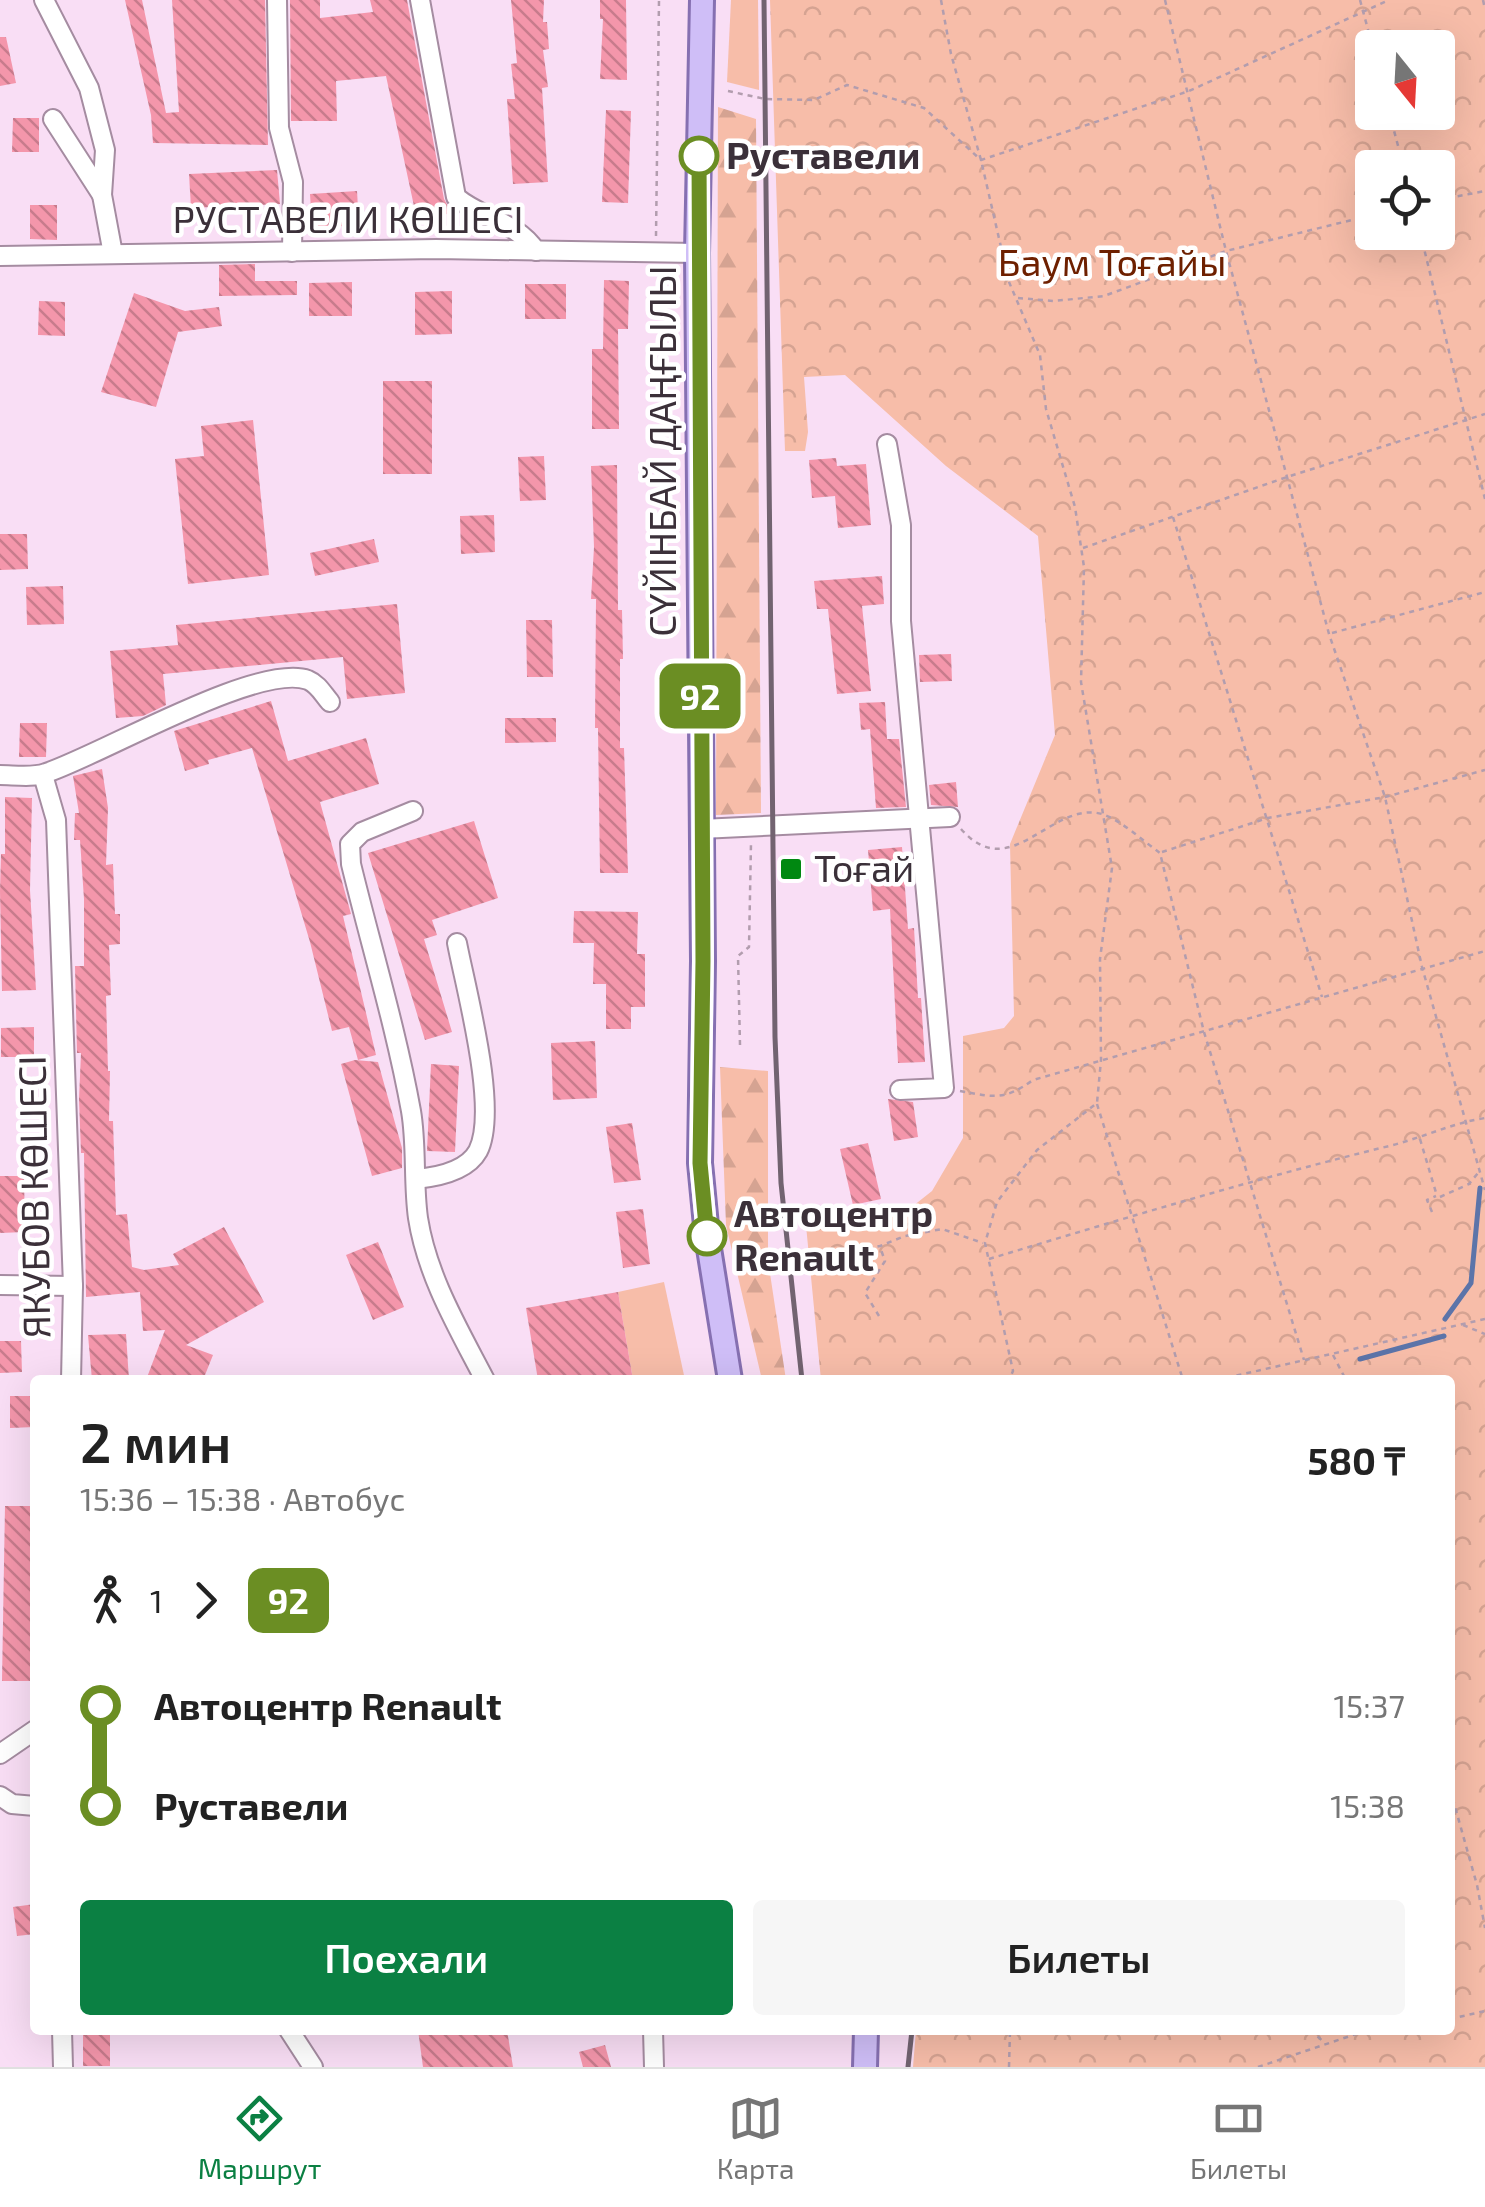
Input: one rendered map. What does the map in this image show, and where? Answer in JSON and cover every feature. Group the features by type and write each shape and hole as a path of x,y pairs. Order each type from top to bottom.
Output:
{"main road":[{"name":"СҮЙІНБАЙ ДАҢҒЫЛЫ","path":"702,0 697,253 700,1163 713,1280 729,1375"},
{"path":"865,2067 866,2035"}],"street":[{"path":"44,0 89,88 104,150 102,195 112,254"},
{"path":"277,0 279,128 292,182 292,252"},
{"path":"420,0 456,197 469,208 516,228 536,251"},
{"path":"54,118 102,195"},
{"name":"РУСТАВЕЛИ КӨШЕСІ","path":"0,256 697,253"},
{"path":"886,444 901,525 901,622 944,1088 900,1090"},
{"path":"0,775 43,775 143,728 278,678 309,680 330,702"},
{"name":"ЯКУБОВ КӨШЕСІ","path":"43,775 56,820 73,1286 71,1375"},
{"path":"412,811 362,832 350,844 352,864 411,1109 417,1151 418,1216 429,1262 482,1375"},
{"path":"701,829 950,817"},
{"path":"416,1179 438,1177 459,1168 477,1153 483,1130 485,1097 458,943"},
{"path":"0,1285 73,1286"},
{"path":"0,1754 30,1733"},
{"path":"62,2035 63,2067"},
{"path":"292,2035 313,2067"},
{"path":"653,2035 654,2067"}],"path":[{"path":"656,253 659,0"},
{"path":"941,0 1009,282 1040,355 1046,409 1075,508 1084,568 1081,682 1112,868 1100,959 1101,1060 1097,1103 1181,1375"},
{"path":"1165,0 1226,250 1329,634 1384,797 1422,967 1485,1190"},
{"path":"1360,0 1368,30"},
{"path":"982,160 1190,90 1389,0"},
{"path":"1483,0 1485,9"},
{"path":"728,91 765,99 814,100 846,86 924,108 982,160"},
{"path":"1455,197 1485,191"},
{"path":"1018,298 1054,302 1104,296 1226,250 1355,219"},
{"path":"1425,250 1485,499"},
{"path":"1082,549 1287,477 1485,414"},
{"path":"1174,517 1322,997"},
{"path":"1329,634 1485,592"},
{"path":"1160,852 1268,818 1384,797 1485,770"},
{"path":"950,817 972,841 999,849 1024,843 1049,826 1084,813 1103,814 1160,852 1204,1032 1304,1360"},
{"path":"740,1045 738,956 748,947 751,838 764,828"},
{"path":"944,1088 996,1097 1013,1094 1033,1080 1485,951"},
{"path":"1011,1375 985,1243 997,1202 1037,1150 1097,1103"},
{"path":"988,1260 1250,1180 1485,1118"},
{"path":"1420,1138 1444,1206"},
{"path":"1432,1212 1427,1200 1469,1184 1479,1172"},
{"path":"789,1263 880,1246 942,1229 985,1243"},
{"path":"879,1316 865,1293 885,1261 880,1246"},
{"path":"1240,1375 1485,1319"},
{"path":"1460,1324 1485,1334"},
{"path":"1333,1354 1344,1375"},
{"path":"1455,1806 1478,1885 1485,1928"},
{"path":"1455,2018 1485,2011"},
{"path":"1009,2067 1010,2035"},
{"path":"1316,2035 1326,2044"},
{"path":"1258,2067 1349,2035"}],"green space":[{"path":"731,0 758,0 759,90 727,82"},
{"name":"Баум Тоғайы","path":"770,0 1485,0 1485,2067 913,2067 916,2035 1455,2035 1455,1375 821,1375 805,1215 913,1206 932,1191 963,1138 963,1036 1004,1028 1014,1016 1010,844 1055,735 1038,536 946,466 845,375 804,377 808,432 805,451 785,451"},
{"path":"718,107 756,119 761,813 716,815"},
{"path":"720,1067 768,1071 768,1260 785,1375 761,1375 726,1225"},
{"path":"664,1282 684,1375 632,1375 618,1292"}],"building":[{"path":"125,0 142,0 166,113 179,112 172,0 265,0 268,145 153,143 151,115"},
{"path":"290,0 320,0 320,18 373,12 370,0 407,0 444,199 452,213 417,220 386,76 336,81 337,121 291,121"},
{"path":"511,0 544,0 543,22 547,22 549,49 543,50 548,87 542,88 548,182 513,184 507,99 515,99 511,64 517,63"},
{"path":"600,0 626,0 627,80 600,79"},
{"path":"0,37 6,37 16,83 0,86"},
{"path":"606,110 631,111 628,203 602,202"},
{"path":"13,118 39,118 39,152 12,152"},
{"path":"277,170 280,204 191,208 189,174"},
{"path":"357,191 359,225 312,228 310,194"},
{"path":"30,205 57,205 57,240 30,239"},
{"path":"255,264 255,281 297,281 297,295 219,296 219,265"},
{"path":"604,280 629,281 628,329 618,329 619,429 592,429 592,349 603,349"},
{"path":"352,282 352,316 309,316 309,283"},
{"path":"525,284 566,284 566,319 525,319"},
{"path":"452,291 452,334 415,335 415,292"},
{"path":"134,293 185,311 219,307 222,326 178,332 156,407 101,392"},
{"path":"39,301 65,302 65,336 38,335"},
{"path":"383,381 432,381 432,474 383,474"},
{"path":"253,420 269,575 188,584 175,459 204,456 201,426"},
{"path":"544,456 546,500 520,501 518,457"},
{"path":"836,458 837,466 866,464 871,525 838,528 835,496 812,498 809,460"},
{"path":"617,465 618,610 622,610 623,659 620,748 624,748 628,873 600,873 591,466"},
{"path":"494,515 495,552 461,554 460,516"},
{"path":"0,534 27,534 28,569 0,570"},
{"path":"374,539 379,562 315,576 310,553"},
{"path":"882,576 884,604 862,606 871,691 837,694 828,609 817,609 814,581"},
{"path":"63,586 64,624 27,625 26,587"},
{"path":"397,604 405,693 347,699 343,657 163,674 166,705 143,716 116,718 110,651 178,645 176,625"},
{"path":"526,620 552,620 553,677 527,677"},
{"path":"951,654 952,681 920,682 919,655"},
{"path":"271,701 288,761 366,738 379,784 320,802 351,914 343,916 376,1055 358,1060 349,1027 332,1031 310,942 252,748 185,771 174,731"},
{"path":"885,702 887,739 899,739 906,807 876,808 870,729 861,730 859,703"},
{"path":"505,718 556,718 556,742 505,743"},
{"path":"20,723 47,723 46,757 19,757"},
{"path":"102,769 108,808 106,865 113,864 115,914 120,914 120,944 109,945 111,995 106,996 109,1121 113,1121 116,1215 127,1214 132,1267 144,1270 179,1265 173,1254 224,1227 264,1302 186,1345 213,1355 205,1375 148,1375 165,1330 143,1331 140,1292 86,1297 81,1053 77,1053 75,966 84,966 84,899 80,840 74,840 75,813 79,813 73,776"},
{"path":"956,782 958,807 931,805 929,785"},
{"path":"5,797 32,798 30,890 36,990 2,991 0,891 1,854 5,854"},
{"path":"474,821 498,898 432,920 437,935 424,939 452,1032 425,1040 368,853"},
{"path":"902,847 908,929 914,928 925,1062 898,1063 890,909 873,911 868,850"},
{"path":"574,911 638,912 637,954 645,954 645,1007 631,1007 631,1029 606,1029 606,984 593,984 594,943 573,943"},
{"path":"34,1027 34,1057 1,1057 1,1028"},
{"path":"595,1041 597,1098 553,1100 551,1043"},
{"path":"355,1060 378,1062 402,1148 402,1168 372,1176 341,1064"},
{"path":"431,1064 459,1066 455,1152 427,1151"},
{"path":"888,1099 913,1102 918,1137 894,1141"},
{"path":"632,1123 641,1180 614,1183 606,1127"},
{"path":"868,1143 881,1199 853,1205 840,1149"},
{"path":"0,1176 24,1176 25,1232 0,1233"},
{"path":"643,1209 650,1264 623,1268 616,1212"},
{"path":"378,1242 404,1307 373,1320 346,1255"},
{"path":"618,1292 632,1375 537,1375 526,1308"},
{"path":"126,1334 129,1375 92,1375 88,1335"},
{"path":"0,1341 21,1341 22,1372 0,1373"},
{"path":"10,1396 30,1396 30,1427 10,1428"},
{"path":"5,1506 30,1506 30,1681 2,1681"},
{"path":"30,1905 30,1935 17,1936 13,1907"},
{"path":"83,2035 110,2035 110,2066 83,2066"},
{"path":"419,2035 508,2035 513,2067 423,2067"},
{"path":"605,2045 611,2067 583,2067 579,2052"}],"waterway":[{"path":"1445,1319 1471,1283 1480,1188"},
{"path":"1360,1359 1444,1336"}],"railway":[{"path":"764,0 775,1037 781,1183 801,1375"},
{"path":"908,2067 911,2035"}],"bus line":[{"name":"92","path":"699,156 703,961 700,1163 707,1236"}],"place":[{"name":"Руставели","path":"699,156"},
{"name":"Тоғай","path":"791,869"},
{"name":"Автоцентр Renault","path":"707,1236"}]}
